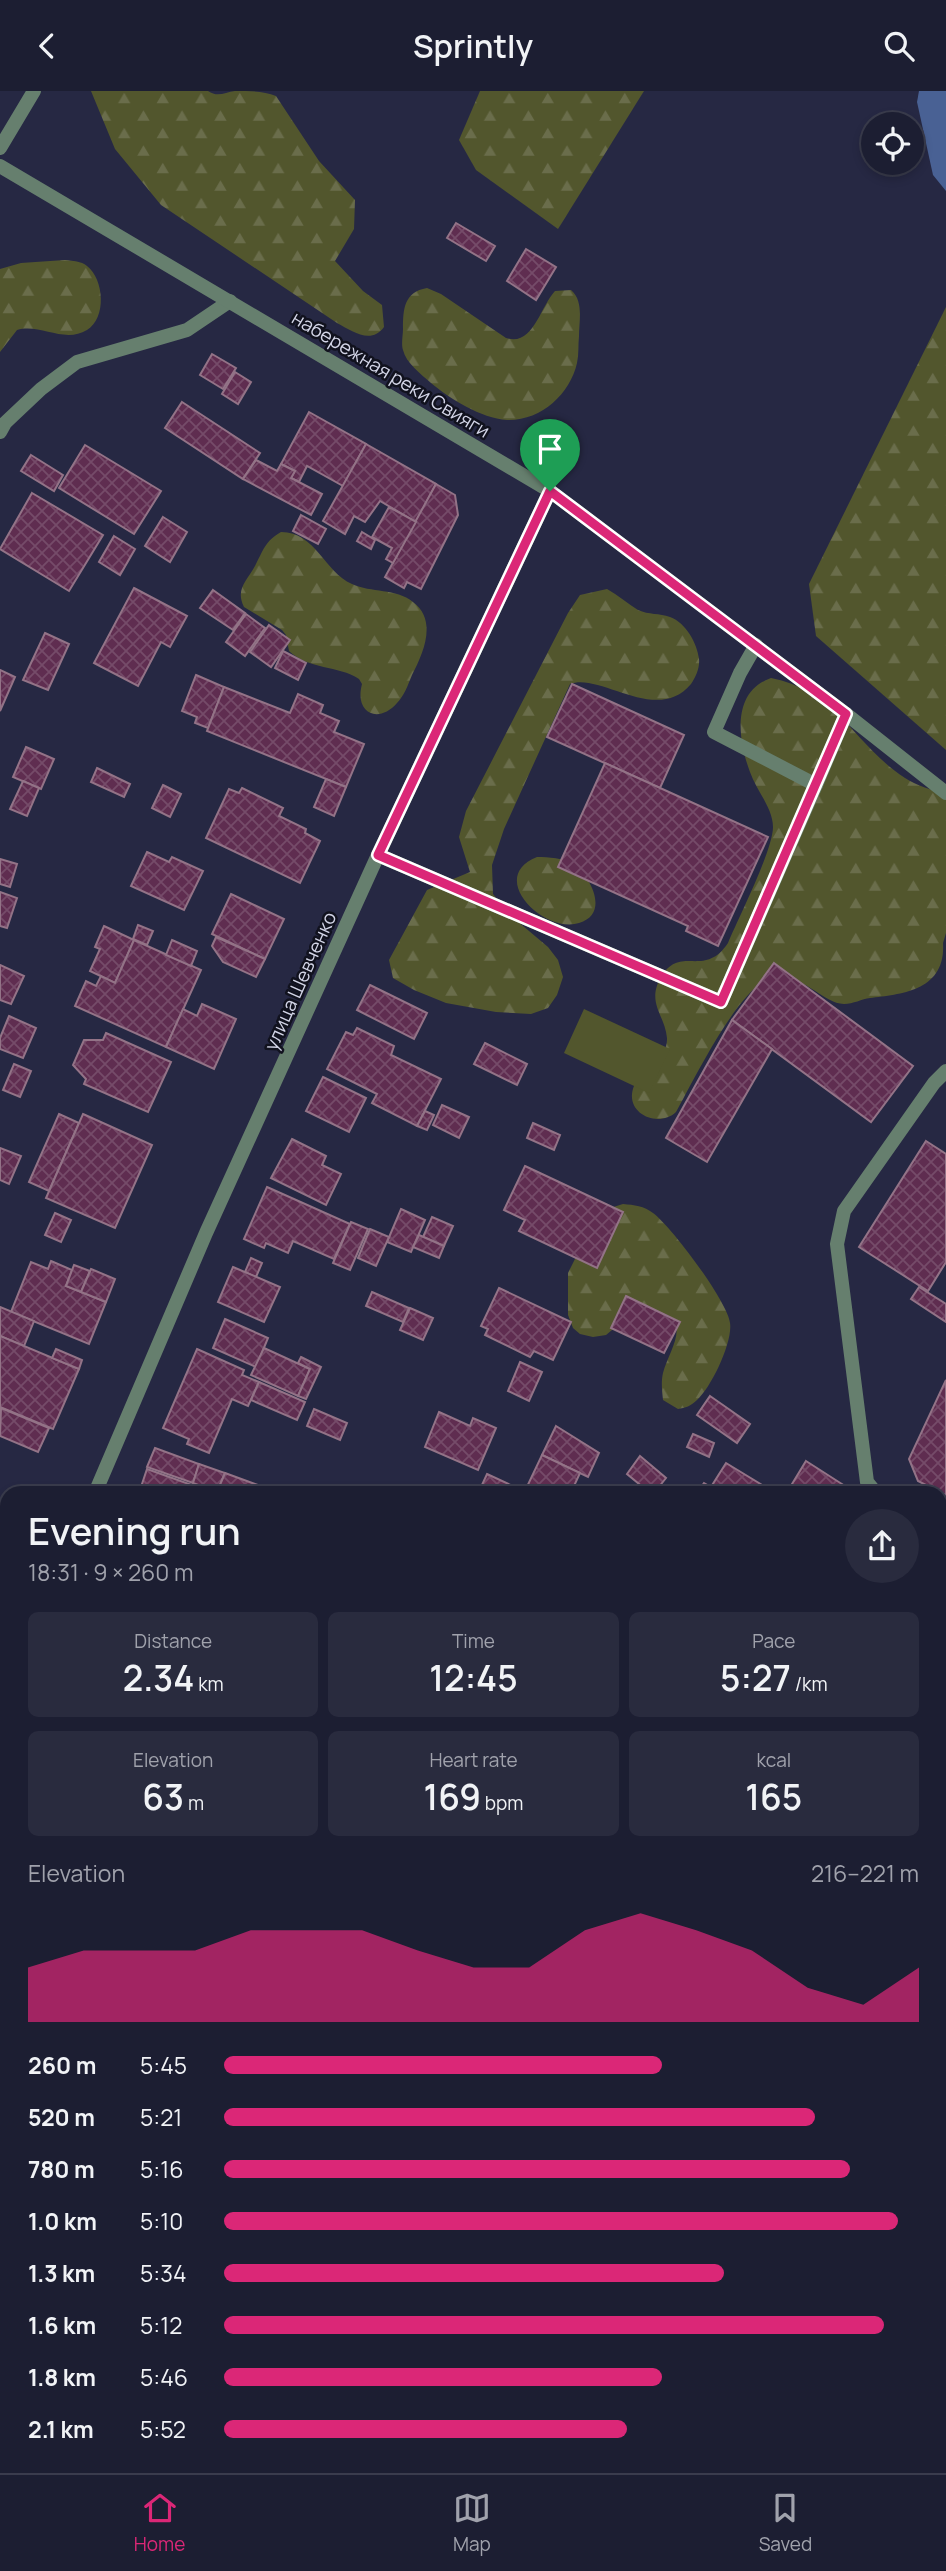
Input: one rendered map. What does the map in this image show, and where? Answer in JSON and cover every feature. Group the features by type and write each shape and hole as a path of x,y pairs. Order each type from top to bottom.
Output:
{"street":[{"path":"0,148 34,91"},
{"name":"набережная реки Свияги","path":"0,166 550,491 756,645 946,793"},
{"path":"2,426 41,389 77,362 187,330 230,302"},
{"name":"улица Шевченко","path":"98,1486 206,1233 378,855 550,491"},
{"path":"756,645 740,673 714,733 816,785"},
{"path":"378,855 721,1002 846,714"},
{"path":"870,1486 867,1482 837,1244 844,1211 934,1083 946,1071"}],"green space":[{"path":"91,91 208,91 218,94 246,91 276,96 319,161 355,200 354,229 335,261 363,291 382,305 384,327 367,336 349,330 161,205 115,149"},
{"path":"480,91 644,91 558,229 476,170 459,140"},
{"path":"65,260 85,264 93,272 101,298 98,317 87,330 78,334 34,329 17,330 0,352 0,269 21,263"},
{"path":"427,288 441,294 506,338 515,339 523,337 535,324 555,291 571,290 579,305 578,356 573,374 561,395 542,411 531,416 507,420 487,416 466,407 431,383 411,364 402,345 406,302 414,293"},
{"path":"946,307 946,750 816,636 809,584"},
{"path":"281,532 303,538 334,571 352,584 399,595 413,602 421,610 427,628 424,647 404,694 390,709 383,713 370,713 362,703 362,684 359,679 297,657 289,651 286,635 282,630 244,607 241,595 243,585 265,547"},
{"path":"607,589 638,610 670,617 681,624 696,647 699,665 691,684 677,695 662,700 646,699 582,682 570,684 504,829 492,865 493,894 510,915 548,947 558,960 563,977 557,995 548,1008 531,1014 496,1012 446,1003 414,990 393,978 389,960 427,890 470,872 459,837 466,811 568,613 580,595"},
{"path":"771,678 794,685 830,707 887,765 905,778 946,794 946,933 942,959 937,971 919,987 847,1004 827,999 792,979 770,979 757,986 744,999 717,1038 676,1112 669,1117 652,1118 638,1111 632,1096 637,1080 659,1058 666,1045 666,1030 656,1002 657,986 661,977 677,963 710,959 728,943 771,838 772,820 746,759 741,718 749,694"},
{"path":"537,857 565,860 586,877 595,904 594,912 588,918 579,923 565,924 550,920 526,902 519,890 517,877 523,866"},
{"path":"584,1009 670,1049 649,1093 564,1053"},
{"path":"623,1204 639,1206 661,1221 698,1265 727,1313 730,1331 725,1353 703,1394 686,1407 678,1409 663,1400 663,1373 676,1336 674,1320 654,1311 618,1325 606,1335 593,1337 580,1334 573,1328 568,1315 568,1273 580,1249 607,1209"}],"water":[{"path":"919,91 946,91 946,191 933,175 924,134 924,112 919,112 917,102"}],"building":[{"path":"456,223 495,246 486,261 447,238"},
{"path":"526,249 556,267 536,300 507,281"},
{"path":"212,354 236,368 223,389 200,375"},
{"path":"235,372 251,382 238,404 222,394"},
{"path":"182,402 260,453 243,479 165,428"},
{"path":"309,412 366,444 343,486 307,466 299,482 291,478 295,471 281,464"},
{"path":"366,444 436,484 416,522 380,501 365,522 354,516 345,534 323,521"},
{"path":"85,445 161,491 134,534 59,488"},
{"path":"31,455 63,475 54,491 21,471"},
{"path":"256,460 277,471 281,464 295,471 291,478 322,494 311,515 243,479"},
{"path":"436,484 455,495 458,515 421,589 407,582 404,588 385,577"},
{"path":"32,493 103,535 69,591 0,549"},
{"path":"389,507 416,522 393,563 386,559 392,548 372,537"},
{"path":"301,515 326,529 318,544 293,531"},
{"path":"163,517 187,532 170,562 145,546"},
{"path":"362,532 375,540 371,549 357,541"},
{"path":"114,536 135,549 120,575 99,562"},
{"path":"134,588 187,616 170,647 161,642 138,686 94,663"},
{"path":"213,590 245,613 233,630 200,608"},
{"path":"246,614 265,628 245,656 226,642"},
{"path":"269,625 290,640 271,667 250,652"},
{"path":"45,633 69,644 48,690 23,680"},
{"path":"283,651 306,663 298,680 275,668"},
{"path":"0,670 15,677 0,711"},
{"path":"196,675 224,687 208,728 195,723 197,717 182,711"},
{"path":"572,684 684,735 660,788 547,737"},
{"path":"224,687 290,713 298,694 323,705 320,713 339,721 334,732 364,744 346,787 207,731"},
{"path":"26,747 54,759 41,789 13,777"},
{"path":"605,763 768,837 718,946 686,931 688,926 558,867"},
{"path":"97,768 130,784 124,797 91,782"},
{"path":"326,779 346,787 334,816 314,807"},
{"path":"23,781 39,788 27,816 10,809"},
{"path":"163,785 181,794 170,817 152,808"},
{"path":"242,788 283,808 279,816 306,829 305,833 320,841 300,883 206,838 229,789 239,793"},
{"path":"147,852 169,862 172,857 203,871 184,910 131,886"},
{"path":"0,859 17,864 10,887 0,884"},
{"path":"0,892 17,898 7,928 0,926"},
{"path":"231,894 284,919 265,959 212,934"},
{"path":"138,925 153,931 147,945 133,939"},
{"path":"104,926 134,940 115,983 90,971 100,949 95,947"},
{"path":"216,937 265,959 256,977 223,962 212,946"},
{"path":"134,940 201,970 166,1047 75,1006 86,981 96,986 101,976 115,983"},
{"path":"172,940 197,951 191,966 166,955"},
{"path":"774,963 913,1066 871,1122 732,1020"},
{"path":"0,965 24,976 11,1004 0,1000"},
{"path":"370,985 427,1013 414,1039 357,1010"},
{"path":"202,1004 236,1019 214,1069 166,1047 183,1009 197,1016"},
{"path":"9,1016 36,1028 23,1058 0,1049 0,1038"},
{"path":"732,1020 772,1049 707,1162 666,1138"},
{"path":"357,1028 394,1046 391,1055 441,1079 417,1126 372,1103 377,1094 327,1069 346,1032 353,1035"},
{"path":"106,1033 171,1062 148,1112 84,1084 86,1079 73,1065 84,1040 103,1040"},
{"path":"485,1043 527,1064 517,1085 474,1064"},
{"path":"14,1064 31,1071 20,1097 3,1090"},
{"path":"323,1077 366,1098 349,1132 306,1111"},
{"path":"442,1105 469,1117 459,1138 433,1125"},
{"path":"425,1111 434,1115 427,1130 417,1126"},
{"path":"59,1114 79,1123 49,1191 29,1182"},
{"path":"83,1114 152,1145 115,1228 46,1198"},
{"path":"533,1123 560,1135 554,1150 527,1138"},
{"path":"292,1139 326,1156 322,1165 341,1174 326,1205 271,1178"},
{"path":"926,1141 946,1154 946,1262 928,1291 859,1247"},
{"path":"0,1148 21,1156 9,1184 0,1180"},
{"path":"525,1166 623,1212 597,1268 519,1231 525,1220 504,1210"},
{"path":"267,1187 350,1224 334,1259 293,1241 288,1253 266,1243 264,1248 244,1239"},
{"path":"401,1209 425,1220 411,1252 387,1242"},
{"path":"55,1213 71,1220 61,1242 45,1235"},
{"path":"432,1217 453,1226 444,1246 423,1237"},
{"path":"351,1222 368,1229 350,1270 333,1263"},
{"path":"370,1229 389,1237 376,1266 358,1258"},
{"path":"419,1235 444,1246 439,1258 413,1247"},
{"path":"251,1258 262,1263 256,1277 245,1272"},
{"path":"51,1261 72,1270 66,1286 106,1302 89,1344 11,1312 31,1262 48,1269"},
{"path":"74,1265 90,1271 81,1292 66,1286"},
{"path":"233,1267 280,1287 264,1322 218,1302"},
{"path":"91,1269 115,1279 106,1302 81,1292"},
{"path":"919,1287 946,1304 946,1322 911,1299"},
{"path":"499,1288 571,1322 553,1360 534,1351 530,1357 485,1335 488,1329 481,1326"},
{"path":"372,1292 409,1308 403,1322 366,1306"},
{"path":"626,1296 680,1322 664,1353 611,1328"},
{"path":"0,1307 34,1321 24,1346 0,1336"},
{"path":"410,1308 433,1318 423,1340 400,1330"},
{"path":"225,1319 268,1338 256,1367 213,1348"},
{"path":"0,1336 79,1369 53,1429 0,1407"},
{"path":"264,1348 310,1369 298,1396 251,1375"},
{"path":"56,1349 82,1360 79,1369 52,1358"},
{"path":"197,1349 244,1370 242,1375 259,1382 248,1406 232,1399 209,1453 187,1444 189,1439 163,1428"},
{"path":"301,1357 321,1367 306,1399 298,1396 310,1369 298,1363"},
{"path":"520,1362 542,1372 529,1401 508,1391"},
{"path":"946,1380 946,1486 928,1486 918,1481 909,1459"},
{"path":"259,1382 305,1402 297,1420 251,1400"},
{"path":"710,1396 750,1424 737,1443 697,1415"},
{"path":"1,1408 49,1428 38,1452 0,1436"},
{"path":"314,1409 347,1423 340,1440 307,1426"},
{"path":"439,1412 470,1426 473,1418 496,1428 478,1470 425,1447"},
{"path":"556,1426 599,1453 588,1477 542,1455"},
{"path":"693,1434 714,1443 709,1457 687,1447"},
{"path":"155,1448 199,1464 193,1483 147,1467"},
{"path":"542,1455 580,1473 574,1486 527,1486"},
{"path":"640,1456 666,1478 660,1486 642,1486 627,1474"},
{"path":"806,1461 845,1486 791,1486"},
{"path":"726,1463 764,1486 712,1486"},
{"path":"199,1464 225,1473 220,1486 193,1483"},
{"path":"147,1469 195,1486 141,1486"},
{"path":"225,1473 261,1486 220,1486"},
{"path":"487,1474 513,1486 481,1486"}],"route":[{"path":"550,491 846,714 721,1002 378,855 550,491"}]}
